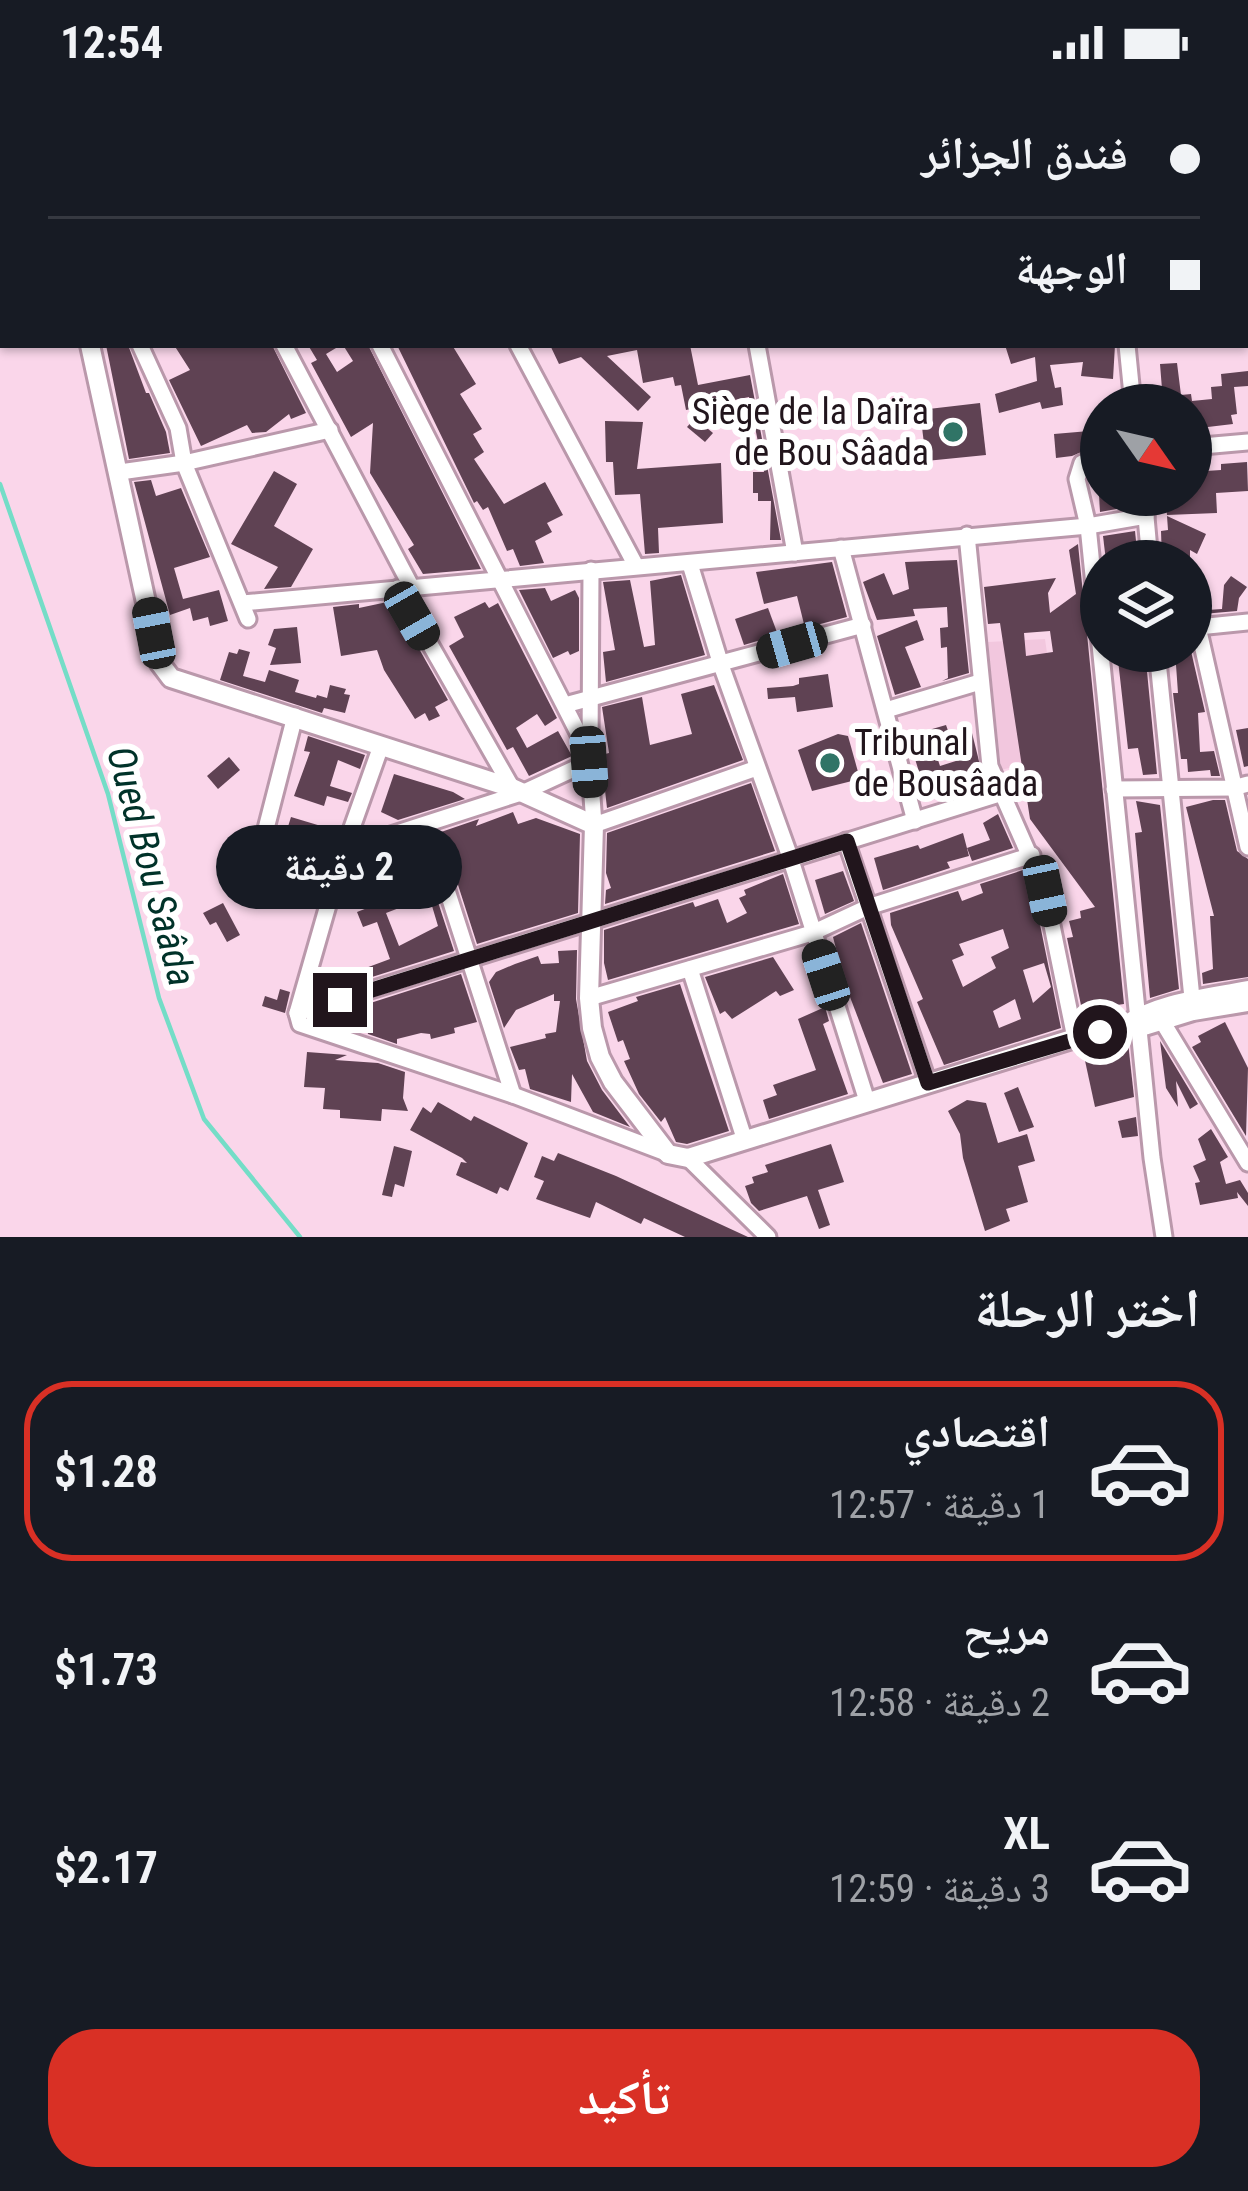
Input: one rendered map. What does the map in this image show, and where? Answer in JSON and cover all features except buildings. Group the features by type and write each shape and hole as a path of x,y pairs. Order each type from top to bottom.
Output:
{"street":[{"path":"91,348 159,662 183,683 518,790 594,825 757,769"},
{"path":"141,348 178,428 184,463 246,611 405,587 1088,526 1146,516 1148,540"},
{"path":"286,348 405,587 518,790"},
{"path":"382,348 504,581 589,758"},
{"path":"520,348 636,566"},
{"path":"758,348 795,553"},
{"path":"1127,348 1131,384"},
{"path":"119,472 184,463 330,430"},
{"path":"1212,445 1248,442"},
{"path":"1086,516 1135,1023 1164,1237"},
{"path":"967,535 990,766 1045,891 1075,1038"},
{"path":"841,548 915,821"},
{"path":"691,564 867,1101"},
{"path":"591,570 589,758 594,825 589,998 601,1057 635,1114 768,1237"},
{"path":"1212,625 1248,622"},
{"path":"565,706 863,625"},
{"path":"1159,672 1193,1006"},
{"path":"1207,672 1240,786 1248,847"},
{"path":"886,710 980,682"},
{"path":"295,716 259,871 280,874 343,853 518,790 589,758"},
{"path":"381,746 343,853 297,1013 300,1024 678,1156 745,1141 1075,1038 1248,990"},
{"path":"1114,788 1240,786"},
{"path":"297,1013 999,794"},
{"path":"426,824 513,1095"},
{"path":"847,841 928,1083"},
{"path":"589,998 812,933 868,907 1032,855"},
{"path":"690,969 745,1141"},
{"path":"1135,1023 1162,1021 1193,1006 1248,1002"},
{"path":"1162,1021 1248,1163"}],"shaded area":[{"path":"1045,639 1049,667 1046,759 1001,770 988,642"}],"waterway":[{"name":"Oued Bou Saâda","path":"0,484 108,794 159,998 204,1119 300,1237"}],"place":[{"name":"Siège de la Daïra de Bou Sâada","path":"953,432"},
{"name":"Tribunal de Bousâada","path":"830,763"}],"route":[{"path":"340,1000 847,841 928,1083 1100,1032"}]}
